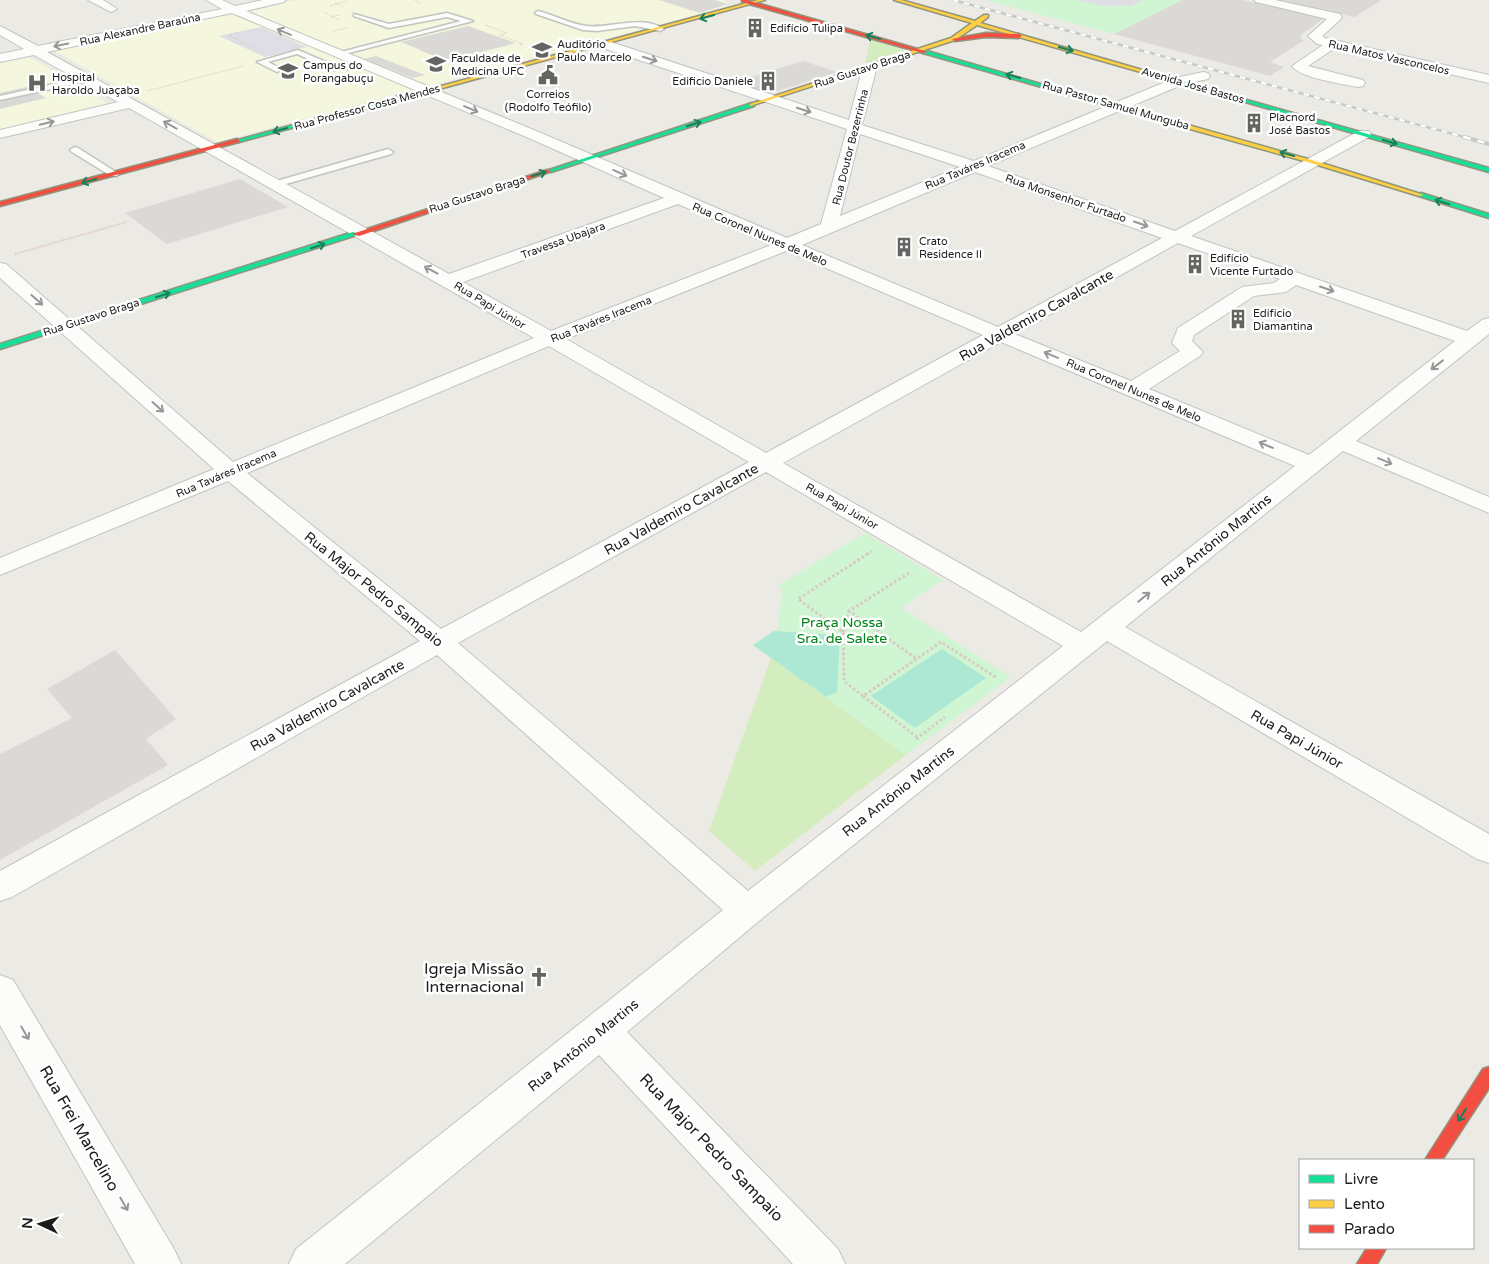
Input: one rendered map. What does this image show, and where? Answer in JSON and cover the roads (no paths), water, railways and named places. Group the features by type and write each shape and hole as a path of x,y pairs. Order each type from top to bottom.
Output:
{"street":[{"path":"94,0 111,9"},
{"name":"Rua Coronel Nunes de Melo","path":"212,0 364,66 587,158 786,246 1002,334 1311,464"},
{"name":"Rua Alexandre Baraúna","path":"0,58 280,0"},
{"name":"Rua Pastor Samuel Munguba","path":"741,0 1119,106 1489,216"},
{"name":"Rua Professor Costa Mendes","path":"0,204 660,29 778,0"},
{"name":"Avenida José Bastos","path":"896,0 1489,170"},
{"name":"Avenida José Bastos","path":"927,0 1232,84"},
{"name":"Rua Matos Vasconcelos","path":"1260,0 1332,15 1336,19 1314,36 1321,41 1489,79"},
{"name":"Rua Gustavo Braga","path":"954,39 986,16"},
{"name":"Rua Papi Júnior","path":"0,30 85,79 450,280 548,339 767,463 1489,850"},
{"name":"Rua Gustavo Braga","path":"0,347 954,39 986,35 1019,36"},
{"name":"Rua Monsenhor Furtado","path":"604,44 973,166 1470,339"},
{"path":"1333,44 1299,66 1300,68 1310,72 1358,82"},
{"path":"1465,74 1482,61"},
{"name":"Rua Doutor Bezerrinha","path":"829,227 870,66"},
{"name":"Rua Taváres Iracema","path":"0,567 548,339 786,246 973,166 1180,81 1203,76"},
{"path":"0,134 131,103"},
{"name":"Rua Valdemiro Cavalcante","path":"0,887 439,642 1364,134"},
{"name":"Travessa Ubajara","path":"450,280 677,199"},
{"name":"Rua Major Pedro Sampaio","path":"4,268 230,471 439,642 747,911"},
{"path":"1133,389 1193,352 1182,343 1185,332 1249,291 1279,288 1294,278"},
{"name":"Rua Antônio Martins","path":"311,1264 602,1031 747,911 1489,324"},
{"path":"1340,442 1489,506"},
{"name":"Rua Frei Marcelino","path":"0,991 159,1264"},
{"name":"Rua Major Pedro Sampaio","path":"602,1031 823,1264"},
{"path":"1434,1159 1489,1074"},
{"path":"1366,1264 1376,1249"}],"lane":[{"path":"538,13 583,28 597,29 635,24 660,29"},
{"path":"337,54 469,21 447,15 389,26 356,15"},
{"path":"277,70 261,62 320,47"},
{"path":"298,52 334,68 364,66"},
{"path":"0,98 85,79"},
{"path":"75,150 114,174"},
{"path":"276,184 388,152"}],"railway":[{"path":"953,0 1468,138"},
{"path":"1464,137 1489,144"}],"place":[{"name":"Edifício Tulipa","path":"755,28"},
{"name":"Auditório Paulo Marcelo","path":"542,50"},
{"name":"Faculdade de Medicina UFC","path":"436,64"},
{"name":"Campus do Porangabuçu","path":"288,71"},
{"name":"Correios (Rodolfo Teófilo)","path":"548,75"},
{"name":"Edificio Daniele","path":"768,81"},
{"name":"Hospital Haroldo Juaçaba","path":"37,83"},
{"name":"Placnord José Bastos","path":"1254,123"},
{"name":"Crato Residence II","path":"904,247"},
{"name":"Edifício Vicente Furtado","path":"1195,264"},
{"name":"Edifício Diamantina","path":"1238,319"},
{"name":"Igreja Missão Internacional","path":"539,977"}],"park label":[{"name":"Praça Nossa Sra. de Salete","path":"842,630"}]}
